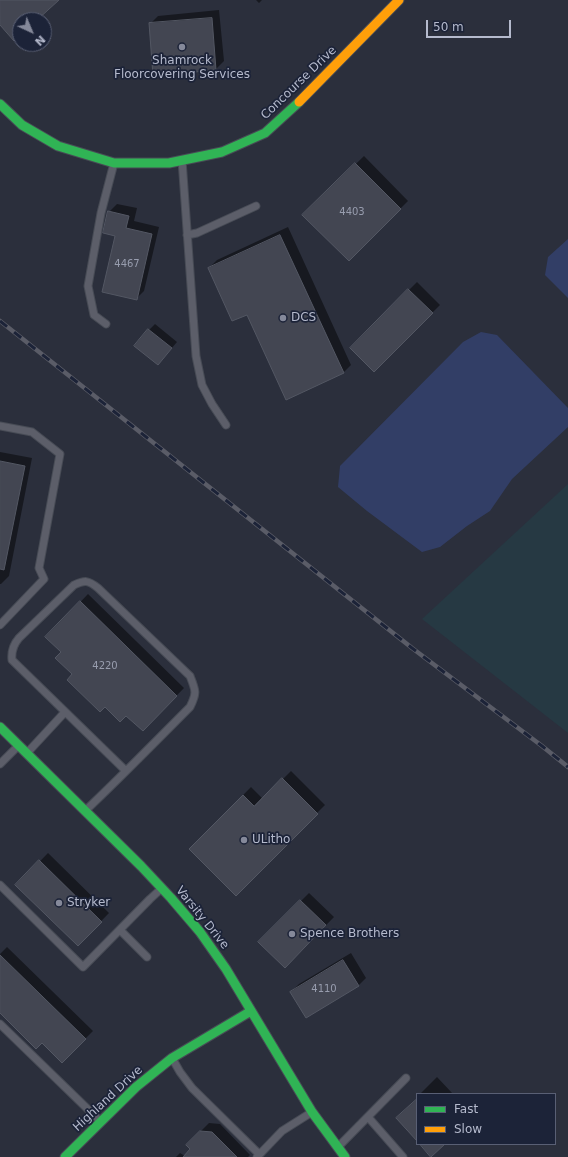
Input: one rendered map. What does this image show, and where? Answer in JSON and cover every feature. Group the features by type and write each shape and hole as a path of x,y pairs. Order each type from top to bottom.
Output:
{"street":[{"name":"Concourse Drive","path":"0,104 22,125 58,146 114,163 169,163 222,152 265,133 302,99 399,0"},
{"name":"Varsity Drive","path":"0,727 163,888 193,924 213,949 312,1112 345,1157"},
{"name":"Highland Drive","path":"65,1157 136,1087 172,1058 251,1011"}],"lane":[{"path":"182,160 196,356 202,385 212,404 226,425"},
{"path":"106,324 94,315 88,286 101,213 114,163"},
{"path":"187,235 256,206"},
{"path":"0,426 32,432 60,454 39,568 44,579 0,625"},
{"path":"85,811 126,771 190,707 195,696 195,687 190,676 98,588 91,582 83,581 74,585 19,638 13,645 11,654 12,660 126,771"},
{"path":"26,753 65,712"},
{"path":"0,764 18,746"},
{"path":"0,885 83,967 150,899 163,888"},
{"path":"120,930 147,957"},
{"path":"0,1024 100,1121"},
{"path":"172,1058 192,1088 258,1156 282,1131 312,1112"},
{"path":"338,1147 406,1078"},
{"path":"368,1117 403,1157"}],"shaded area":[{"path":"568,484 568,733 422,619"}],"water":[{"path":"568,239 568,298 545,275 548,257"},
{"path":"481,332 497,335 568,408 568,427 512,479 490,511 467,526 440,547 422,552 367,511 338,487 340,466 463,342"}],"building":[{"path":"0,0 59,0 46,12 12,12 12,39 0,25"},
{"name":"Shamrock Floorcovering Services","path":"212,18 216,70 153,76 149,23"},
{"path":"355,163 401,209 349,261 302,215"},
{"path":"108,211 129,216 126,228 152,234 137,300 102,292 115,236 103,233"},
{"name":"DCS","path":"280,235 344,373 286,400 247,315 232,321 208,268"},
{"path":"408,289 433,313 374,372 350,348"},
{"path":"148,329 172,348 158,365 134,346"},
{"path":"0,461 25,466 4,570 0,569"},
{"path":"80,601 177,696 143,731 126,716 120,722 105,707 100,712 67,680 72,674 55,658 61,652 45,637"},
{"name":"ULitho","path":"282,778 318,814 236,896 189,849 243,795 254,806"},
{"name":"Stryker","path":"39,860 102,922 78,946 15,885"},
{"name":"Spence Brothers","path":"300,900 326,925 285,968 258,942"},
{"path":"0,955 86,1039 62,1063 42,1043 36,1049 0,1013"},
{"path":"343,960 359,986 306,1018 290,992"},
{"path":"416,1100 416,1140 396,1118"},
{"path":"200,1131 212,1132 237,1157 183,1157 190,1149 186,1145"},
{"path":"421,1145 444,1145 431,1157"}],"railway":[{"path":"0,321 412,648 568,767"}],"traffic: fast":[{"path":"0,104 22,125 58,146 114,163 169,163 222,152 265,133 299,102"},
{"path":"0,727 141,866 200,932 226,969 312,1112 345,1157"},
{"path":"65,1157 136,1087 172,1058 251,1011"}],"traffic: slow":[{"path":"299,102 399,0"}],"place":[{"name":"Shamrock Floorcovering Services","path":"182,47"},
{"name":"DCS","path":"283,318"},
{"name":"ULitho","path":"244,840"},
{"name":"Stryker","path":"59,903"},
{"name":"Spence Brothers","path":"292,934"}]}
